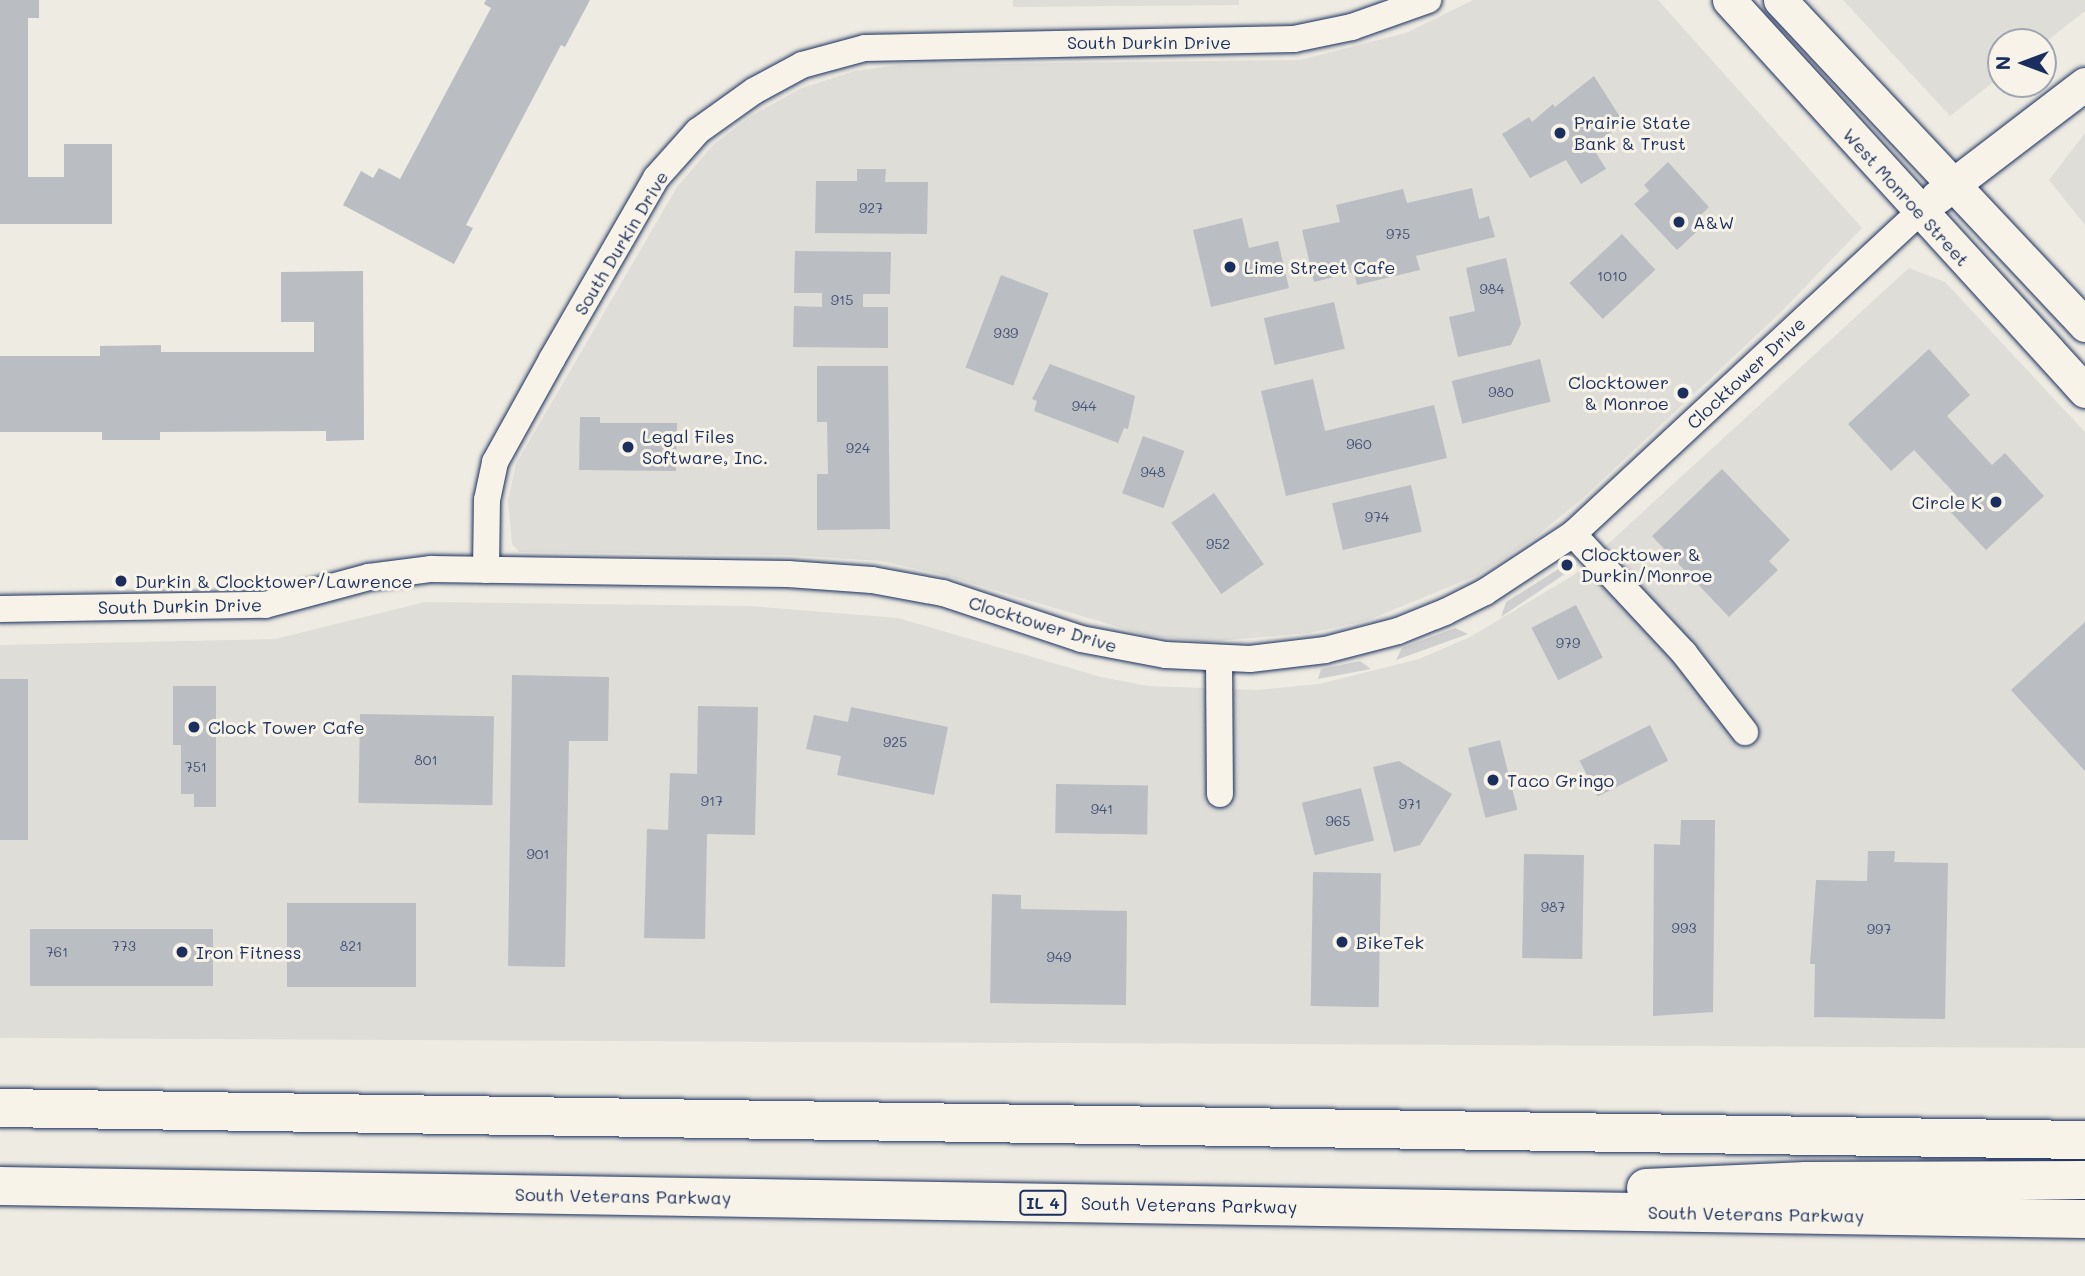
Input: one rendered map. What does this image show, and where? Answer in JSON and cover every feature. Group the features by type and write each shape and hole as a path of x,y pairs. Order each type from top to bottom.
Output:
{"highway":[{"path":"0,1108 2085,1140"},
{"path":"0,1123 64,1109"},
{"path":"1502,1210 1607,1190 1806,1181 2085,1180"},
{"name":"South Veterans Parkway","path":"0,1186 2085,1219"},
{"path":"1605,1212 1694,1234 2085,1240"}],"street":[{"name":"South Durkin Drive","path":"0,609 244,607 300,598 401,570 486,570 487,500 495,462 656,178 698,131 754,91 802,65 865,48 1294,40 1352,27 1428,0"},
{"name":"West Monroe Street","path":"1729,0 1919,212 2085,391"},
{"path":"1780,0 2085,325"},
{"path":"1919,212 2085,83"},
{"name":"Clocktower Drive","path":"486,570 788,574 872,580 943,593 1081,639 1166,655 1219,659 1325,650 1398,631 1485,592 1573,534 1919,212"},
{"path":"1573,534 1684,653 1745,732"},
{"path":"1219,659 1220,794"}],"shaded area":[{"path":"1013,0 1239,0 1239,5 1013,7"},
{"path":"1473,0 1658,0 1862,228 1781,312 1582,499 1533,539 1478,575 1366,621 1309,633 1206,642 1149,636 944,575 881,561 789,555 519,552 512,544 508,500 516,464 677,187 713,145 751,116 802,88 855,71 898,65 1300,60 1406,33"},
{"path":"1843,0 2085,0 2085,11 2057,33 2057,28 1987,28 1987,87 1950,116"},
{"path":"2085,133 2085,225 2049,180"},
{"path":"1909,268 1945,282 2085,432 2085,1048 0,1038 0,645 275,639 425,602 751,606 898,618 1101,677 1148,686 1257,690 1319,684 1419,659 1470,637 1574,575"},
{"path":"1568,563 1578,565 1501,617 1506,602"},
{"path":"1455,628 1468,634 1396,660 1402,648"},
{"path":"1360,661 1371,669 1318,679 1321,669"}],"building":[{"path":"0,0 39,0 39,18 28,18 28,177 64,177 64,144 112,144 112,224 0,224"},
{"path":"486,0 590,0 565,47 561,45 466,225 473,228 454,264 343,205 361,171 373,178 379,168 400,179 491,8 484,4"},
{"path":"1594,76 1622,120 1614,125 1616,129 1591,145 1606,169 1581,184 1566,160 1530,178 1502,134 1529,117 1532,122"},
{"path":"1668,162 1709,207 1701,215 1707,222 1677,250 1634,204 1649,191 1644,185"},
{"path":"857,169 886,169 885,182 928,182 927,234 815,233 816,181 857,181"},
{"path":"1472,188 1479,219 1489,216 1495,237 1416,256 1420,270 1357,285 1354,272 1314,282 1302,230 1340,222 1336,205 1403,189 1407,203"},
{"path":"1242,218 1249,248 1278,241 1289,288 1211,307 1193,230"},
{"path":"1622,234 1655,270 1603,319 1569,283"},
{"path":"795,251 891,252 890,294 863,294 863,307 888,307 888,348 793,347 794,306 822,307 822,293 794,293"},
{"path":"1506,258 1521,324 1511,345 1458,357 1449,317 1475,311 1466,268"},
{"path":"363,271 364,440 326,441 326,431 160,432 160,440 102,440 102,432 0,432 0,356 100,356 100,346 161,345 161,352 314,352 314,322 281,322 281,272"},
{"path":"1001,275 1049,293 1013,386 966,367"},
{"path":"1334,302 1345,349 1275,365 1264,318"},
{"path":"1929,349 1970,395 1947,416 1992,465 2005,453 2044,496 1986,550 1946,507 1958,497 1914,450 1891,471 1848,424"},
{"path":"1540,359 1551,402 1462,424 1452,381"},
{"path":"1050,364 1135,396 1128,429 1124,428 1118,443 1034,411 1037,401 1032,399"},
{"path":"817,366 888,366 890,529 817,530 817,474 828,474 827,422 817,422"},
{"path":"1313,379 1325,431 1434,405 1447,458 1286,496 1261,391"},
{"name":"Legal Files Software, Inc.","path":"580,417 600,417 600,423 677,423 676,471 579,470"},
{"path":"1143,436 1184,451 1163,508 1122,493"},
{"path":"1722,469 1790,540 1769,561 1778,570 1729,617 1652,536"},
{"path":"1411,485 1422,532 1343,550 1332,503"},
{"path":"1214,493 1264,564 1221,594 1171,523"},
{"path":"1576,605 1603,658 1558,680 1531,628"},
{"path":"2085,622 2085,771 2011,690"},
{"path":"512,675 609,677 608,741 569,741 565,967 508,966"},
{"path":"0,679 28,679 28,840 0,840"},
{"path":"173,686 216,686 216,807 194,807 194,794 181,794 181,745 173,745"},
{"path":"698,706 758,707 755,835 707,834 705,939 644,938 647,829 668,830 670,773 697,774"},
{"path":"851,707 948,727 934,795 837,775 841,756 806,749 814,715 848,722"},
{"path":"360,714 494,716 492,805 358,803"},
{"path":"1650,725 1668,761 1598,797 1580,761"},
{"path":"1500,740 1517,810 1485,818 1468,748"},
{"path":"1399,761 1452,794 1420,845 1394,852 1373,767"},
{"path":"1056,784 1148,786 1147,835 1055,833"},
{"path":"1361,788 1374,840 1315,855 1302,803"},
{"path":"1681,820 1715,820 1713,1012 1653,1016 1654,844 1680,845"},
{"path":"1868,851 1895,851 1894,862 1948,863 1945,1019 1814,1017 1815,964 1810,964 1816,880 1867,881"},
{"path":"1524,854 1584,855 1582,959 1522,958"},
{"path":"1313,872 1381,873 1379,1007 1311,1006"},
{"path":"992,894 1021,895 1021,909 1127,911 1126,1005 990,1003"},
{"path":"287,903 416,903 416,987 287,987"},
{"path":"30,929 213,929 213,986 30,986"}],"place":[{"name":"Prairie State Bank & Trust","path":"1560,133"},
{"name":"A&W","path":"1679,222"},
{"name":"Lime Street Cafe","path":"1230,267"},
{"name":"Clocktower & Monroe","path":"1683,393"},
{"name":"Legal Files Software, Inc.","path":"628,447"},
{"name":"Circle K","path":"1996,502"},
{"name":"Clocktower & Durkin/Monroe","path":"1567,565"},
{"name":"Durkin & Clocktower/Lawrence","path":"121,581"},
{"name":"Clock Tower Cafe","path":"194,727"},
{"name":"Taco Gringo","path":"1493,780"},
{"name":"BikeTek","path":"1342,942"},
{"name":"Iron Fitness","path":"182,952"}]}
